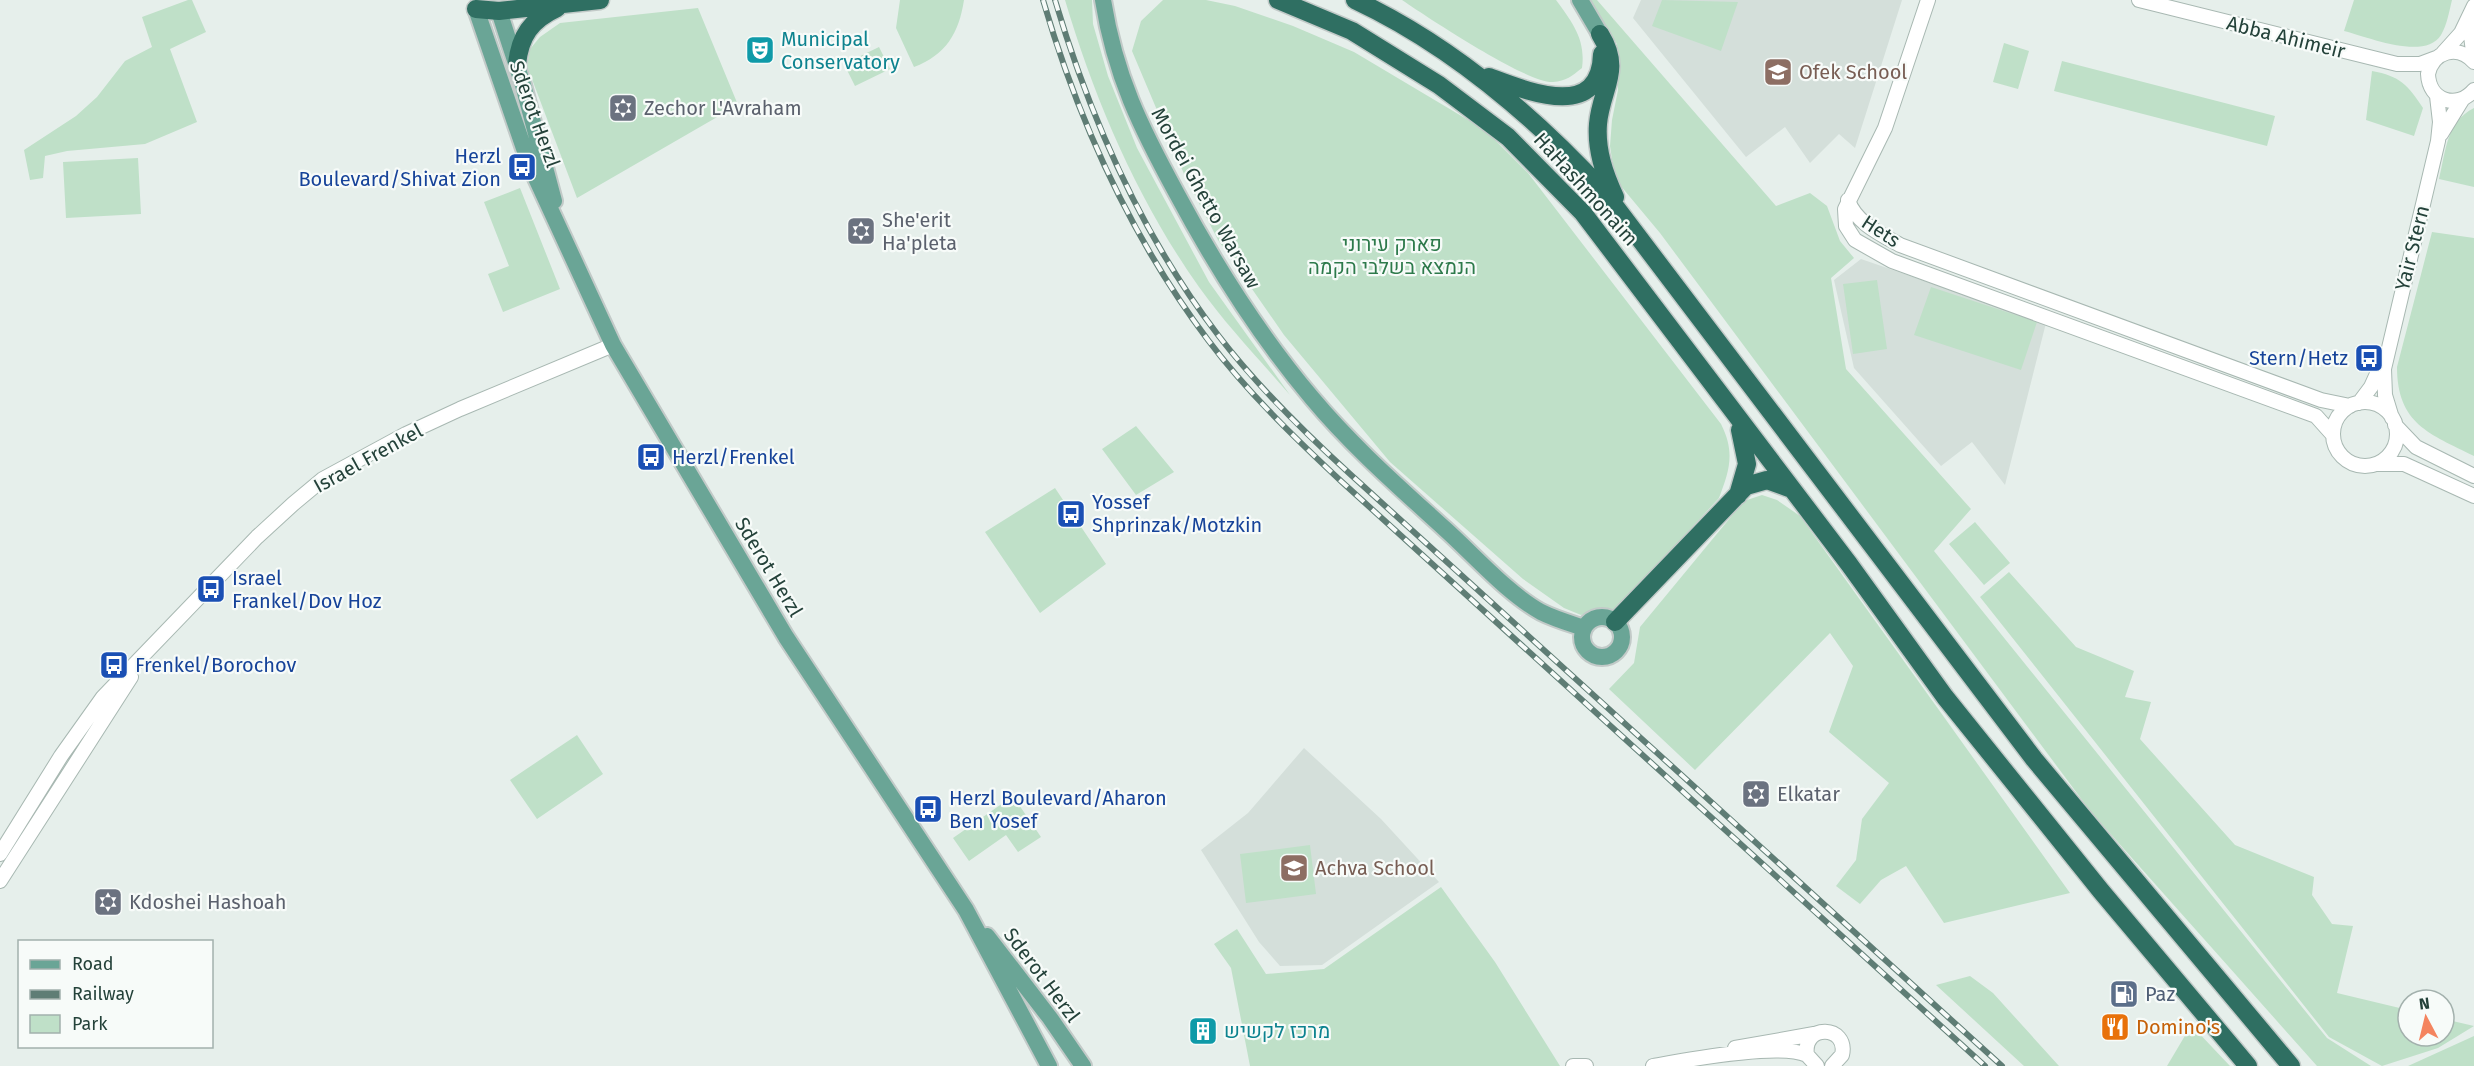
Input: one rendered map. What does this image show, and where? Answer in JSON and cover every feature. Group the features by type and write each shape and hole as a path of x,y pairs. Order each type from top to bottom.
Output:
{"highway":[{"path":"487,4 567,3 600,0"},
{"name":"HaHashmonaim","path":"1278,0 1352,31 1439,85 1508,137 1562,190 1600,233 1945,697 2101,891 2248,1066"},
{"name":"HaHashmonaim","path":"1355,0 1409,30 1469,70 1527,114 1624,215 1815,472 2034,759 2291,1066"},
{"path":"517,64 519,46 525,32 548,12 567,3"},
{"path":"1469,70 1534,92 1557,97 1575,95 1592,85 1599,77 1602,52 1600,34"},
{"path":"1600,34 1612,66 1598,123 1598,146 1608,180 1624,215"},
{"path":"1737,419 1745,445 1747,464 1738,495"},
{"path":"1615,622 1746,486 1767,480 1790,489"}],"main road":[{"name":"Mordei Ghetto Warsaw","path":"1103,0 1119,75 1132,108 1202,242 1240,303 1269,343 1312,398 1380,471 1524,600 1555,618 1584,628"},
{"path":"1580,0 1600,34"},
{"name":"Sderot Herzl","path":"487,4 517,64 560,231"},
{"name":"Sderot Herzl","path":"487,4 529,164 613,345 786,637 966,910 1050,1018 1083,1066"},
{"path":"1598,617 1615,622 1620,627 1622,640 1616,651 1605,657 1587,651 1582,640 1584,628 1598,617"},
{"name":"Sderot Herzl","path":"966,910 1049,1066"}],"street":[{"path":"1848,200 1885,128 1922,7 1928,0"},
{"name":"Abba Ahimeir","path":"2139,0 2397,64 2420,64 2440,55"},
{"path":"2440,55 2461,33 2474,6"},
{"path":"2474,6 2471,36 2474,61"},
{"path":"2440,55 2457,51 2474,61"},
{"name":"Yair Stern","path":"2394,421 2383,382 2386,355 2438,141 2440,122 2428,74 2440,55"},
{"name":"Abba Ahimeir","path":"2397,64 2433,91"},
{"name":"Yair Stern","path":"2438,141 2450,115 2474,90"},
{"path":"2433,91 2446,101 2463,100"},
{"name":"Hets","path":"1848,200 1853,213 1863,222 1900,245 2321,400 2354,405"},
{"name":"Hets","path":"1848,200 1845,218 1849,234 1875,253 2316,416 2333,435"},
{"name":"Israel Frenkel","path":"0,854 61,756 103,697 257,537 323,479 361,457 460,409 613,345"},
{"name":"Yair Stern","path":"2354,405 2371,387 2386,355"},
{"path":"2474,476 2416,447 2378,405 2354,405 2337,418 2333,435 2338,453 2345,460 2364,466 2404,464 2474,496"},
{"path":"2376,465 2391,453 2395,444 2394,421"},
{"name":"Israel Frenkel","path":"0,881 141,660"},
{"path":"1689,1060 1758,1042 1828,1031 1840,1039 1842,1055 1832,1066"},
{"path":"1807,1055 1807,1043 1814,1034"},
{"path":"1653,1066 1689,1060 1798,1051 1807,1055 1817,1066"},
{"path":"1573,1066 1586,1066"}],"shaded area":[{"name":"Ofek School","path":"1641,0 1902,0 1855,148 1839,134 1810,163 1785,127 1746,157 1633,18"},
{"path":"1861,259 2046,323 2005,485 1972,442 1941,466 1854,368 1834,280"},
{"path":"1304,748 1381,819 1439,882 1322,965 1280,966 1259,942 1201,850 1248,813"}],"green space":[{"path":"192,0 206,32 170,49 197,122 145,144 67,151 45,156 43,178 30,180 24,150 76,116 97,97 125,61 152,47 142,17"},
{"path":"900,0 964,0 959,23 949,41 935,56 914,67 896,28"},
{"path":"1065,0 1092,0 1093,24 1108,76 1137,148 1209,282 1290,395 1209,301 1157,220 1104,113"},
{"name":"פארק עירוני הנמצא בשלבי הקמה","path":"1163,0 1206,0 1235,6 1293,26 1354,52 1485,130 1528,173 1721,424 1728,443 1729,461 1719,498 1614,612 1600,608 1581,615 1564,608 1523,579 1390,462 1284,335 1218,240 1184,174 1132,51 1141,21"},
{"path":"1402,0 1556,0 1580,40 1582,68 1562,81 1540,80 1478,48"},
{"path":"1587,0 1597,0 1776,206 1810,193 1827,206 1840,241 1854,258 1831,278 1846,369 1971,509 1934,551 2327,1038 2371,1066 2317,1066 2091,812 1660,233 1615,179 1610,146 1618,90 1617,44"},
{"path":"1662,0 1738,2 1721,51 1652,26"},
{"path":"2354,0 2452,0 2441,35 2433,43 2410,47 2381,42 2344,31"},
{"path":"698,8 738,105 577,198 527,66 530,49 540,37 560,23"},
{"path":"2004,43 2029,51 2018,89 1993,82"},
{"path":"879,47 890,69 855,86 844,64"},
{"path":"2062,61 2275,116 2267,146 2054,91"},
{"path":"2372,71 2390,76 2402,83 2413,93 2423,108 2414,136 2366,120"},
{"path":"2474,108 2474,187 2439,179 2452,129 2465,114"},
{"path":"138,158 141,214 66,218 63,162"},
{"path":"520,188 560,289 503,312 488,274 509,266 484,202"},
{"path":"2432,232 2474,238 2474,456 2443,441 2419,425 2403,402 2399,386 2397,367"},
{"path":"1877,280 1887,349 1853,354 1843,284"},
{"path":"1931,287 2037,322 2021,370 1914,335"},
{"path":"1136,426 1174,472 1136,495 1102,449"},
{"path":"1055,488 1106,564 1040,613 985,532"},
{"path":"1762,495 1777,500 1800,516 2070,893 1944,923 1906,866 1881,880 1860,904 1836,886 1856,860 1862,819 1889,783 1829,732 1853,666 1830,633 1695,770 1609,689 1634,663 1640,627 1744,501"},
{"path":"1975,522 2010,563 1984,585 1949,544"},
{"path":"2009,572 2076,647 2134,671 2125,697 2151,702 2140,739 2235,845 2314,877 2312,895 2332,924 2353,926 2337,993 2396,1007 2396,1048 2438,1048 2382,1066 2329,1037 1980,597"},
{"path":"577,735 603,774 537,819 510,780"},
{"path":"1013,796 1041,837 1018,852 1006,835 969,861 953,838"},
{"path":"1310,845 1316,894 1246,903 1240,854"},
{"path":"1441,887 1495,962 1560,1066 1250,1066 1231,968 1214,944 1237,929 1266,974 1324,969"},
{"path":"1970,976 1993,993 2059,1066 2024,1066 1936,985"},
{"path":"2456,1022 2474,1026 2456,1037"},
{"path":"2195,1029 2230,1066 2167,1066 2186,1034"},
{"path":"2474,1036 2474,1066 2408,1066 2448,1048 2456,1048 2456,1044"}],"railway":[{"path":"1043,0 1073,90 1110,177 1132,220 1181,301 1208,340 1239,378 1342,482 1985,1066"},
{"path":"1055,0 1102,132 1143,217 1191,297 1248,372 1298,425 1350,474 2002,1066"}],"place":[{"name":"Municipal Conservatory","path":"760,50"},
{"name":"Ofek School","path":"1778,72"},
{"name":"Zechor L'Avraham","path":"623,108"},
{"name":"Herzl Boulevard/Shivat Zion","path":"522,167"},
{"name":"She'erit Ha'pleta","path":"861,231"},
{"name":"Stern/Hetz","path":"2369,358"},
{"name":"Herzl/Frenkel","path":"651,457"},
{"name":"Yossef Shprinzak/Motzkin","path":"1071,514"},
{"name":"Israel Frankel/Dov Hoz","path":"211,589"},
{"name":"Frenkel/Borochov","path":"114,665"},
{"name":"Elkatar","path":"1756,794"},
{"name":"Herzl Boulevard/Aharon Ben Yosef","path":"928,809"},
{"name":"Achva School","path":"1294,868"},
{"name":"Kdoshei Hashoah","path":"108,902"},
{"name":"Paz","path":"2124,994"},
{"name":"Domino's","path":"2115,1027"},
{"name":"מרכז לקשיש","path":"1203,1031"}]}
